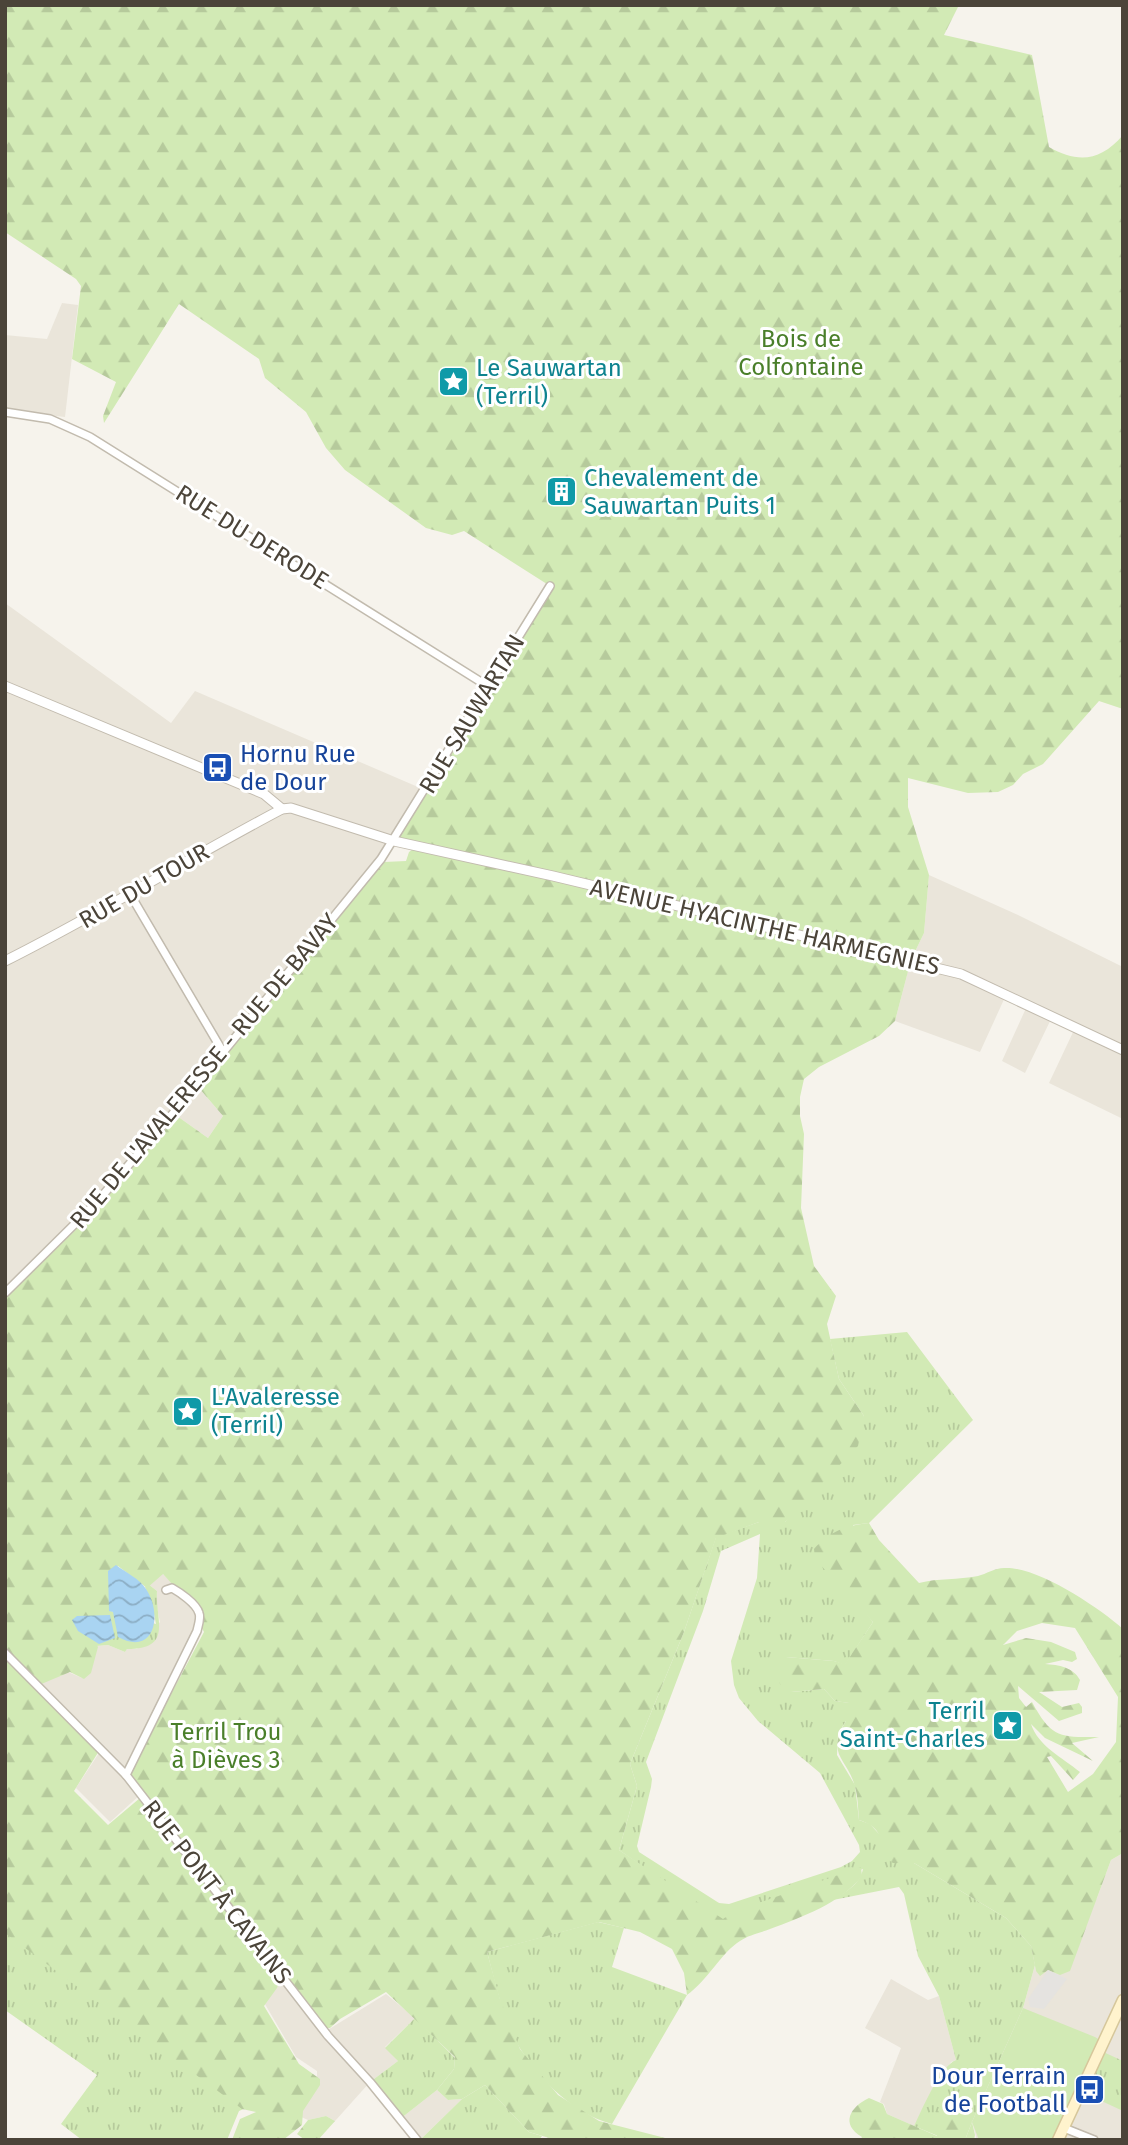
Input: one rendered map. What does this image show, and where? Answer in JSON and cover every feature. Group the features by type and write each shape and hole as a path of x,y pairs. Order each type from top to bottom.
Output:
{"main road":[{"path":"1058,2140 1123,2000"}],"street":[{"name":"RUE DU DERODE","path":"5,412 50,419 90,437 489,687"},
{"name":"RUE SAUWARTAN","path":"394,841 550,586"},
{"path":"5,686 264,794 282,809"},
{"name":"AVENUE HYACINTHE HARMEGNIES","path":"282,809 295,809 394,841 553,876 961,974 1123,1050"},
{"name":"RUE DU TOUR","path":"5,961 70,929 282,809"},
{"name":"RUE DE L'AVALERESSE - RUE DE BAVAY","path":"5,1293 96,1203 394,841"},
{"path":"130,894 223,1052"},
{"path":"126,1775 197,1631 200,1615 197,1609 176,1590 166,1590"},
{"name":"RUE PONT À CAVAINS","path":"5,1653 126,1775 328,2036 417,2140"},
{"path":"1064,2127 1094,2140"}],"shaded area":[{"path":"62,303 78,305 65,417 5,410 5,335 47,339"},
{"path":"5,603 171,723 195,691 425,790 305,959 199,1088 223,1116 208,1138 177,1116 38,1268 5,1297"},
{"path":"929,875 1123,967 1123,1119 1049,1083 1075,1028 1052,1017 1025,1073 1002,1061 1027,1006 1006,995 980,1052 895,1021 911,960 924,933"},
{"path":"161,1572 197,1609 197,1631 126,1775 141,1794 110,1822 76,1788 101,1750 36,1685 68,1672 82,1678 89,1672 96,1646 108,1645 125,1652 127,1649 137,1649 160,1622 156,1603 157,1591 148,1584"},
{"path":"1123,1853 1123,2140 977,2140 972,2122 1023,2008 1035,1965 1036,1971 1097,1898 1111,1860"},
{"path":"1048,1970 1067,1979 1044,2009 1030,2007 1028,1999"},
{"path":"279,1971 326,2031 386,1994 415,2018 385,2047 398,2061 370,2082 335,2121 326,2116 308,2120 299,2116 300,2103 317,2077 317,2071 296,2057 262,1999"},
{"path":"891,1979 928,2000 939,1996 956,2060 951,2062 932,2091 914,2126 887,2114 884,2104 880,2102 901,2048 865,2028"},
{"path":"437,2090 448,2100 462,2099 420,2140 400,2119"}],"green space":[{"name":"Bois de Colfontaine","path":"5,5 959,5 944,35 1032,55 1049,147 1069,156 1088,157 1106,151 1123,135 1123,709 1099,701 1043,764 998,792 968,793 908,778 908,807 929,875 924,933 911,960 895,1021 879,1036 819,1067 804,1079 800,1097 804,1134 801,1208 814,1266 836,1296 827,1324 839,1379 864,1416 858,1446 785,1522 759,1522 716,1538 684,1632 630,1764 637,1786 619,1850 723,1919 733,1912 861,1867 862,1876 843,1894 820,1908 740,1941 687,1995 684,1973 672,1949 640,1932 599,1922 487,1952 500,1999 520,2049 558,2095 599,2121 673,2140 556,2140 529,2132 485,2085 462,2099 448,2100 437,2090 454,2069 455,2057 386,1992 340,2019 330,2028 324,2028 128,1775 204,1632 200,1624 201,1616 163,1574 147,1588 118,1566 111,1572 112,1616 79,1617 98,1647 91,1673 84,1679 70,1672 39,1685 5,1651 5,1299 98,1208 177,1116 208,1138 223,1116 199,1088 384,862 406,861 409,852 416,847 394,841 550,586 464,531 452,535 426,528 345,470 326,448 306,412 265,378 259,359 179,304 104,423 103,416 116,382 72,359 81,286 76,279 5,232"},
{"path":"907,1332 973,1420 869,1523 853,1525 862,1608 873,1622 845,1665 834,1661 786,1657 791,1692 824,1689 835,1701 850,1703 846,1721 838,1734 837,1755 855,1785 859,1820 870,1824 905,1863 914,1863 1006,1918 1031,1946 1035,1965 1023,2008 972,2122 959,2103 950,2101 942,2104 938,2136 914,2126 938,2079 956,2060 939,1996 918,1956 904,1894 899,1887 833,1900 856,1883 863,1869 736,1913 724,1923 619,1850 637,1786 630,1764 684,1632 716,1537 759,1522 785,1522 864,1416 839,1379 830,1339","holes":["760,1534 757,1578 731,1661 734,1685 739,1698 758,1721 820,1773 859,1845 860,1852 852,1861 841,1867 729,1904 719,1903 639,1852 637,1846 652,1779 646,1762 703,1611 721,1551"]},
{"path":"869,1523 879,1540 919,1583 978,1576 1001,1568 1018,1569 1066,1590 1123,1629 1123,1853 1111,1860 1070,1971 1060,1975 1048,1970 1040,1976 1036,1971 1031,1946 1006,1918 914,1863 893,1863 883,1856 878,1833 859,1820 852,1777 838,1750 840,1733 846,1721 844,1711 849,1703 835,1701 824,1689 791,1692 780,1684 777,1670 786,1657 845,1664 873,1622 815,1559 814,1549 838,1530","holes":["1042,1623 1075,1628 1118,1697 1116,1742 1093,1774 1068,1792 1047,1757 1051,1756 1073,1780 1080,1772 1045,1745 1031,1724 1045,1738 1093,1761 1072,1743 1099,1737 1075,1737 1058,1733 1045,1723 1032,1702 1026,1707 1019,1698 1018,1686 1059,1721 1082,1713 1079,1703 1062,1707 1039,1692 1077,1690 1080,1680 1074,1672 1045,1664 1063,1660 1072,1662 1077,1659 1075,1652 1051,1642 1026,1638 1003,1645 1017,1631"]},
{"path":"148,1584 157,1591 157,1638 142,1648 127,1649 125,1652 108,1645 96,1646 91,1641 109,1611 156,1624 145,1587"},
{"path":"5,1656 99,1751 74,1791 108,1825 140,1798 281,1977 277,1988 264,2006 299,2064 320,2079 320,2085 303,2111 302,2125 283,2140 232,2140 240,2119 256,2112 242,2109 5,1933"},
{"path":"598,1922 624,1928 612,1967 687,1995 612,2124 572,2105 549,2085 529,2062 510,2028 487,1952"},
{"path":"5,1925 255,2104 239,2111 227,2140 82,2140 61,2124 97,2075 5,2010"},
{"path":"1023,2008 1103,2042 1058,2140 979,2140 972,2122"},
{"path":"415,2018 455,2058 454,2069 437,2090 400,2119 370,2082 398,2061 385,2048"},
{"path":"1099,2050 1123,2061 1123,2111 1080,2091"},
{"path":"485,2085 529,2132 542,2136 539,2140 420,2140 462,2099"},
{"path":"869,2098 883,2104 887,2114 937,2136 935,2114 942,2104 950,2101 969,2109 972,2122 965,2140 860,2140 862,2137 851,2127 850,2116 857,2106"},
{"path":"326,2116 335,2121 318,2140 305,2140 297,2134 308,2120"},
{"path":"972,2122 974,2140 965,2140"}],"water":[{"path":"116,1565 140,1582 151,1599 154,1610 152,1630 148,1637 140,1641 131,1642 118,1637 113,1612 109,1611 108,1571"},
{"path":"110,1615 115,1638 99,1644 78,1631 72,1620 77,1616"}],"place":[{"name":"Le Sauwartan (Terril)","path":"453,382"},
{"name":"Chevalement de Sauwartan Puits 1","path":"561,492"},
{"name":"Hornu Rue de Dour","path":"217,768"},
{"name":"L'Avaleresse (Terril)","path":"188,1411"},
{"name":"Terril Saint-Charles","path":"1008,1725"},
{"name":"Dour Terrain de Football","path":"1089,2090"}],"park label":[{"name":"Terril Trou à Dièves 3","path":"226,1746"}]}
